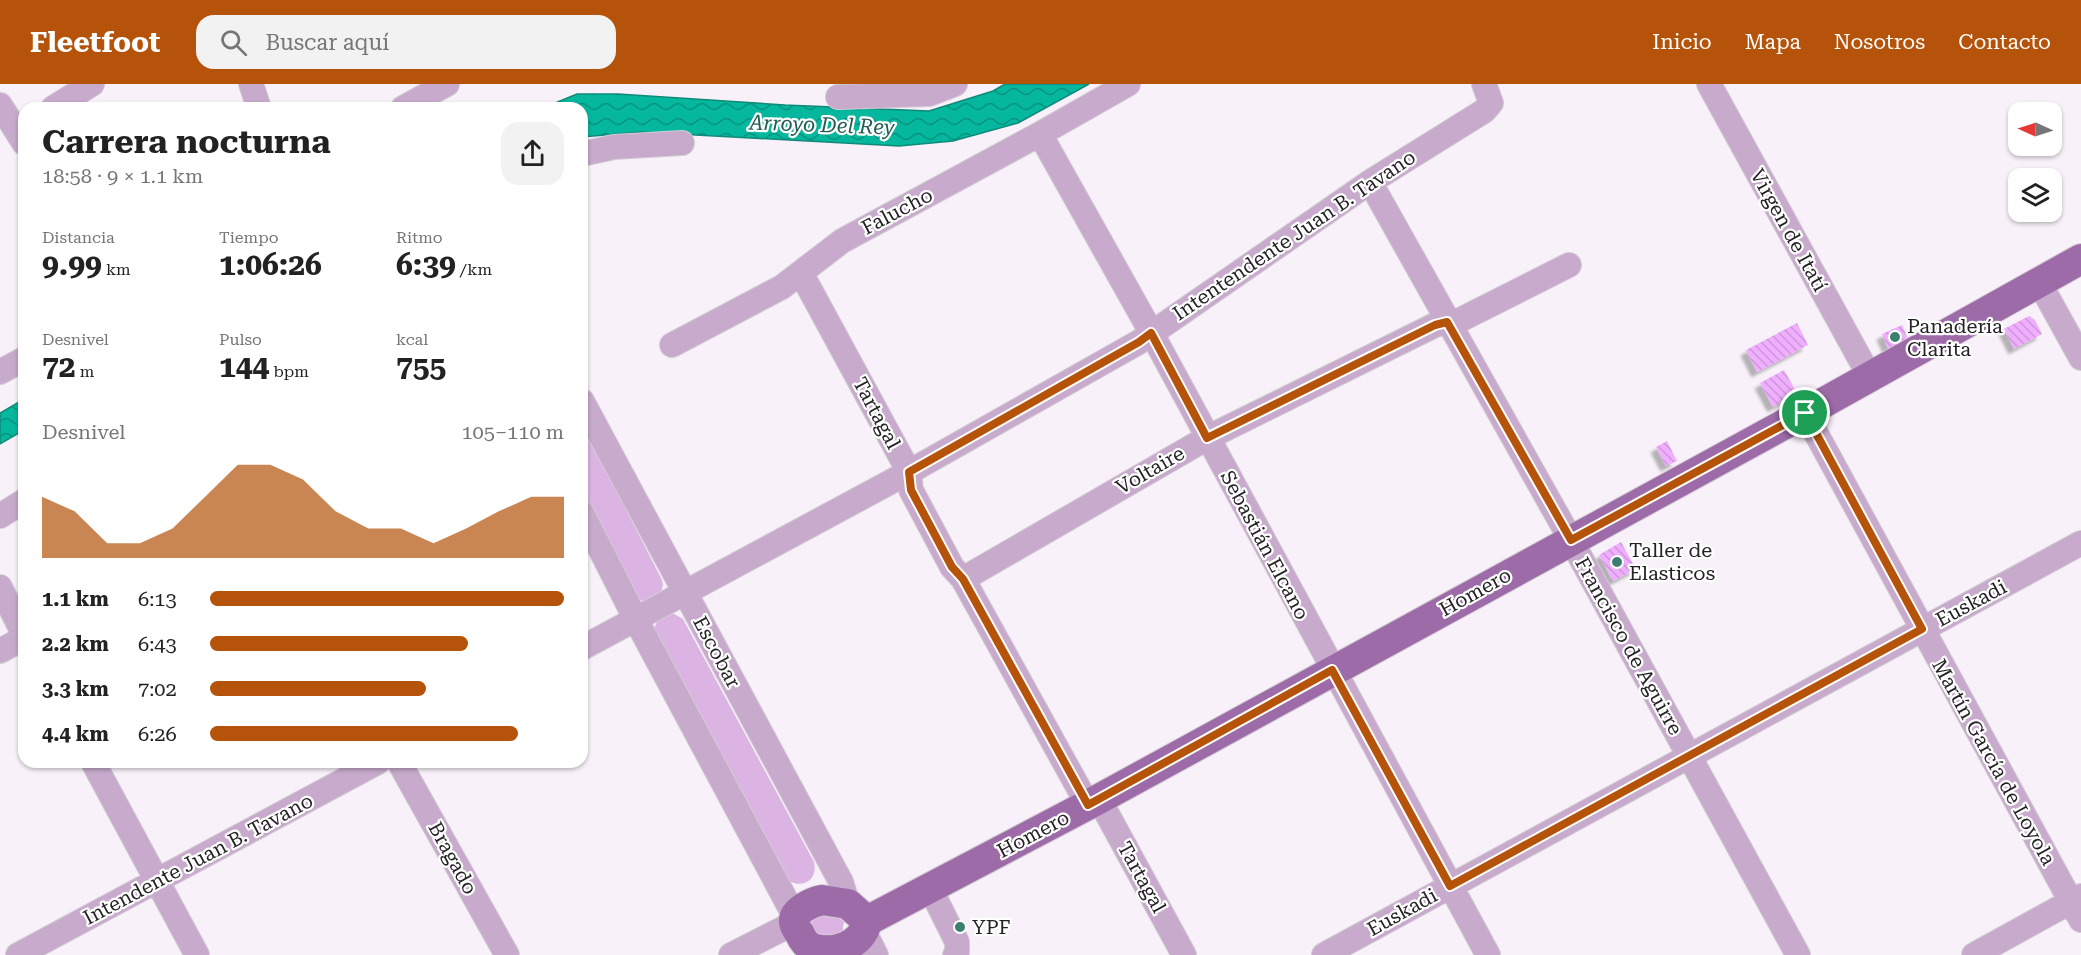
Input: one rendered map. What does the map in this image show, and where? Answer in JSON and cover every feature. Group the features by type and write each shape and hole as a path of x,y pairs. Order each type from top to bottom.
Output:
{"main road":[{"name":"Homero","path":"864,928 930,888 1093,802 1805,413 2081,259"},
{"path":"822,900 864,928 853,945 840,951 814,952 802,939 794,920 804,908 822,900"}],"street":[{"path":"63,102 92,84"},
{"path":"251,84 258,102"},
{"path":"838,97 929,93 955,84"},
{"name":"Falucho","path":"672,345 782,287 842,241 1128,84"},
{"name":"Virgen de Itatí","path":"1709,84 1870,376"},
{"path":"415,102 434,92"},
{"name":"Intentendente Juan B. Tavano","path":"686,593 909,472 1139,342 1370,182 1484,111 1487,93"},
{"path":"0,105 18,129"},
{"name":"Sebastián Elcano","path":"1040,134 1151,333 1488,955"},
{"path":"588,153 614,147 682,143"},
{"name":"Francisco de Aguirre","path":"1370,182 1571,540 1798,955"},
{"name":"Voltaire","path":"963,579 1207,438 1435,325 1460,320 1569,265"},
{"name":"Tartagal","path":"801,273 909,472 911,490 952,567 963,579 1184,955"},
{"path":"2039,282 2081,358"},
{"path":"0,372 18,362"},
{"name":"Escobar","path":"588,412 864,928"},
{"name":"Martín García de Loyola","path":"1805,413 1922,629 2077,906"},
{"path":"0,516 18,505"},
{"path":"588,525 794,920 731,955"},
{"name":"Euskadi","path":"1324,955 2081,543"},
{"path":"0,587 18,624"},
{"path":"588,645 686,593"},
{"path":"0,651 18,640"},
{"path":"96,768 197,955"},
{"name":"Intendente Juan B. Tavano","path":"18,955 367,768"},
{"name":"Bragado","path":"402,768 507,955"},
{"path":"930,888 957,942 955,955"},
{"path":"1974,955 2077,906"}],"shaded area":[{"path":"588,435 662,580 660,595 646,602 637,599 588,507"},
{"path":"669,614 683,619 814,862 814,873 809,881 800,884 789,881 654,634 658,621"},
{"path":"813,911 842,916 844,922 842,934 819,941 808,921"}],"water":[{"name":"Arroyo Del Rey","path":"1005,84 1089,84 1018,123 953,141 899,146 641,132 588,136 588,102 558,102 577,94 618,94 785,105 929,111 993,91"},
{"path":"18,402 18,434 0,444 0,413"}],"building":[{"path":"2029,316 2035,320 2042,334 2014,349 2004,329"},
{"path":"1797,323 1808,345 1757,372 1746,350"},
{"name":"Panadería Clarita","path":"1902,325 1908,339 1888,348 1882,334"},
{"path":"1784,370 1797,393 1773,407 1760,383"},
{"path":"1667,441 1677,461 1666,466 1656,447"},
{"name":"Taller de Elasticos","path":"1621,542 1636,569 1613,581 1599,555"}],"place":[{"name":"Panadería Clarita","path":"1895,337"},
{"name":"Taller de Elasticos","path":"1617,562"},
{"name":"YPF","path":"960,927"}],"route":[{"path":"1447,322 1571,540 1805,413 1922,629 1450,886 1332,670 1088,805 963,579 952,567 911,490 909,472 1139,342 1151,333 1207,438 1435,325 1447,322"}]}
